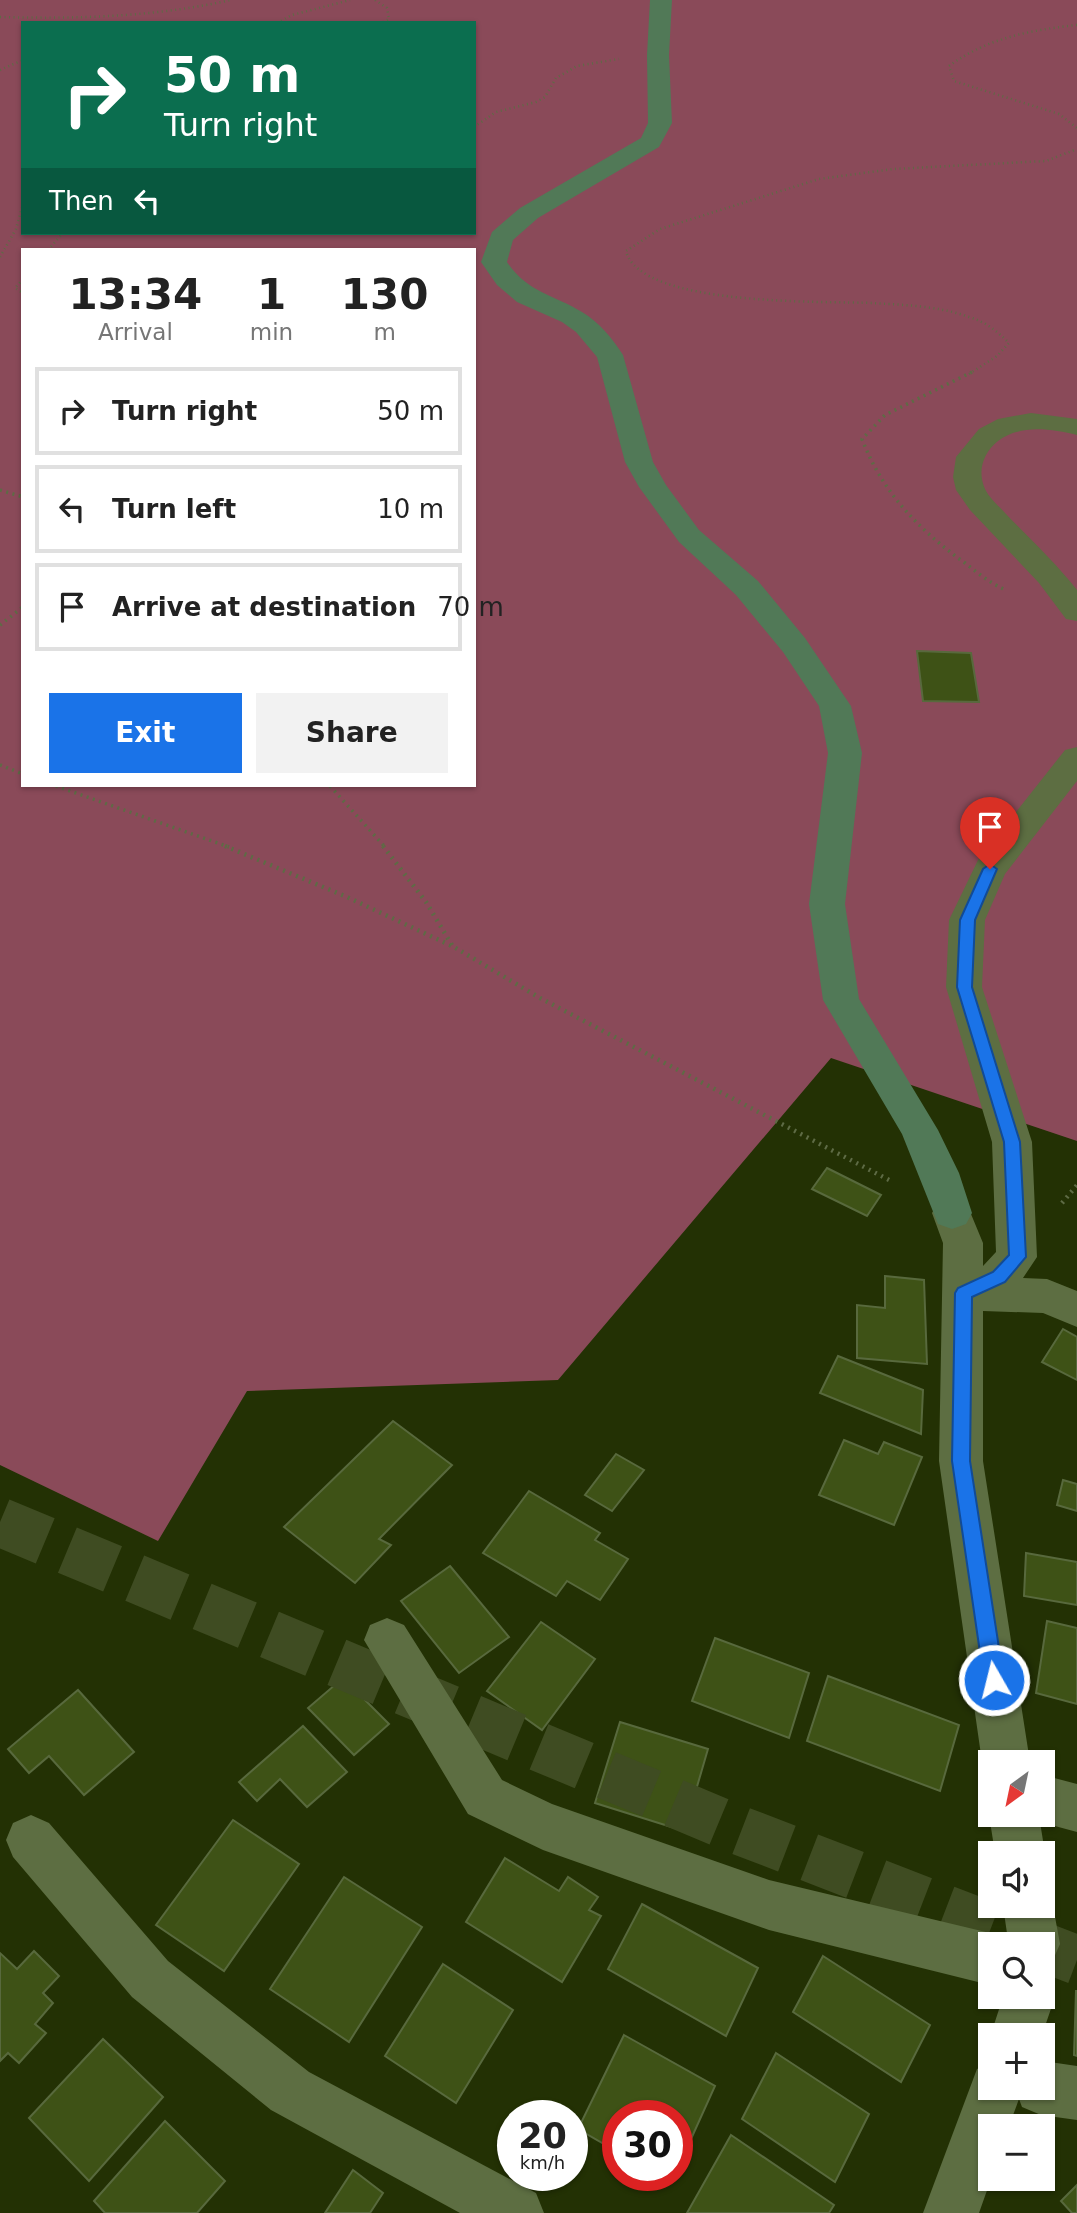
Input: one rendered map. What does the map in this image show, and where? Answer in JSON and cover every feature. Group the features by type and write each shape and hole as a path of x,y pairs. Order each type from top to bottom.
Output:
{"street":[{"path":"661,0 658,55 660,123 651,142 529,213 501,237 494,262 506,280 526,296 571,316 584,326 610,355 639,462 653,487 690,536 747,588 794,645 835,706 845,753 827,904 841,1000 919,1130 939,1173 963,1243 961,1461 1004,1750"},
{"path":"1075,609 983,506 969,486 967,465 976,446 995,430 1043,421 1077,428"},
{"path":"964,1293 999,1277 1017,1257 1012,1142 964,987 967,920 990,869 1077,758"},
{"path":"964,1293 1047,1296 1077,1310"},
{"path":"387,1640 485,1797 543,1825 769,1905 978,1956"},
{"path":"1055,1802 1077,1808"},
{"path":"31,1840 150,1979 290,2091 516,2213"},
{"path":"1055,2090 1077,2093"},
{"path":"951,2213 992,2100"}],"path":[{"path":"0,17 149,16 231,0"},
{"path":"282,21 292,15 350,0"},
{"path":"375,0 387,8 389,19 386,21"},
{"path":"1077,25 999,39 967,51 949,66 954,81 1059,114 1077,128"},
{"path":"476,126 496,112 536,102 545,97 556,78 577,66 658,55"},
{"path":"0,70 21,61"},
{"path":"1075,609 1000,589 937,544 886,489 867,456 862,439 883,416 972,371 1002,352 1009,343 1003,334 981,321 913,305 792,301 710,294 677,288 639,273 628,263 626,251 660,229 819,179 893,169 1046,161 1077,149"},
{"path":"0,257 16,229 21,211"},
{"path":"0,490 21,496"},
{"path":"0,625 21,609"},
{"path":"0,765 21,773"},
{"path":"59,787 226,846 347,897 454,947 540,998 952,1213"},
{"path":"331,787 392,852 428,901 454,947"}],"shaded area":[{"path":"0,0 1077,0 1077,1141 831,1058 558,1380 247,1391 158,1541 0,1465"}],"building":[{"path":"917,651 971,653 979,702 923,701"},
{"path":"827,1168 881,1195 867,1216 812,1189"},
{"path":"885,1276 924,1280 927,1364 857,1358 857,1305 885,1308"},
{"path":"1063,1329 1077,1337 1077,1380 1042,1362"},
{"path":"838,1356 923,1390 921,1434 820,1393"},
{"path":"393,1421 452,1465 379,1539 391,1545 355,1583 284,1527"},
{"path":"844,1440 878,1454 884,1442 922,1457 894,1525 819,1495"},
{"path":"616,1454 644,1470 612,1511 585,1495"},
{"path":"1063,1480 1077,1484 1077,1511 1057,1505"},
{"path":"529,1491 600,1533 595,1540 628,1559 600,1600 567,1581 556,1596 483,1553"},
{"path":"1026,1553 1077,1562 1077,1605 1024,1596"},
{"path":"450,1566 509,1637 459,1673 401,1601"},
{"path":"1047,1621 1077,1628 1077,1704 1036,1693"},
{"path":"541,1622 595,1659 542,1730 487,1691"},
{"path":"715,1638 809,1673 789,1738 692,1701"},
{"path":"828,1676 959,1725 940,1791 807,1741"},
{"path":"343,1678 389,1724 354,1755 308,1708"},
{"path":"78,1690 134,1752 84,1795 49,1756 29,1773 8,1749"},
{"path":"620,1722 708,1749 684,1831 595,1803"},
{"path":"303,1726 347,1772 307,1807 280,1779 257,1801 239,1782"},
{"path":"233,1820 299,1864 224,1971 156,1925"},
{"path":"505,1858 559,1891 568,1877 598,1897 589,1910 601,1916 562,1982 466,1922"},
{"path":"344,1877 422,1927 349,2042 270,1989"},
{"path":"642,1904 758,1968 726,2036 608,1969"},
{"path":"34,1951 59,1976 43,1993 53,2003 35,2024 46,2033 19,2063 8,2053 0,2061 0,1953 17,1969"},
{"path":"823,1956 930,2025 901,2082 793,2012"},
{"path":"443,1964 513,2010 456,2103 385,2056"},
{"path":"1077,1991 1077,2056 1074,2055"},
{"path":"624,2035 715,2086 693,2135 693,2100 602,2100 602,2143 588,2135 588,2109"},
{"path":"103,2039 163,2097 89,2181 29,2118"},
{"path":"776,2053 869,2114 835,2182 742,2119"},
{"path":"165,2121 225,2181 197,2213 105,2213 94,2201"},
{"path":"731,2135 834,2205 829,2213 687,2213"},
{"path":"353,2170 383,2193 370,2213 325,2213"},
{"path":"1077,2185 1077,2213 1072,2213 1061,2201"}],"tunnel":[{"path":"0,1522 741,1831 1004,1932"},
{"path":"1055,1952 1077,1960"}],"route":[{"path":"990,869 967,920 964,987 1012,1142 1017,1257 999,1277 964,1293 961,1461 994,1680"}]}
